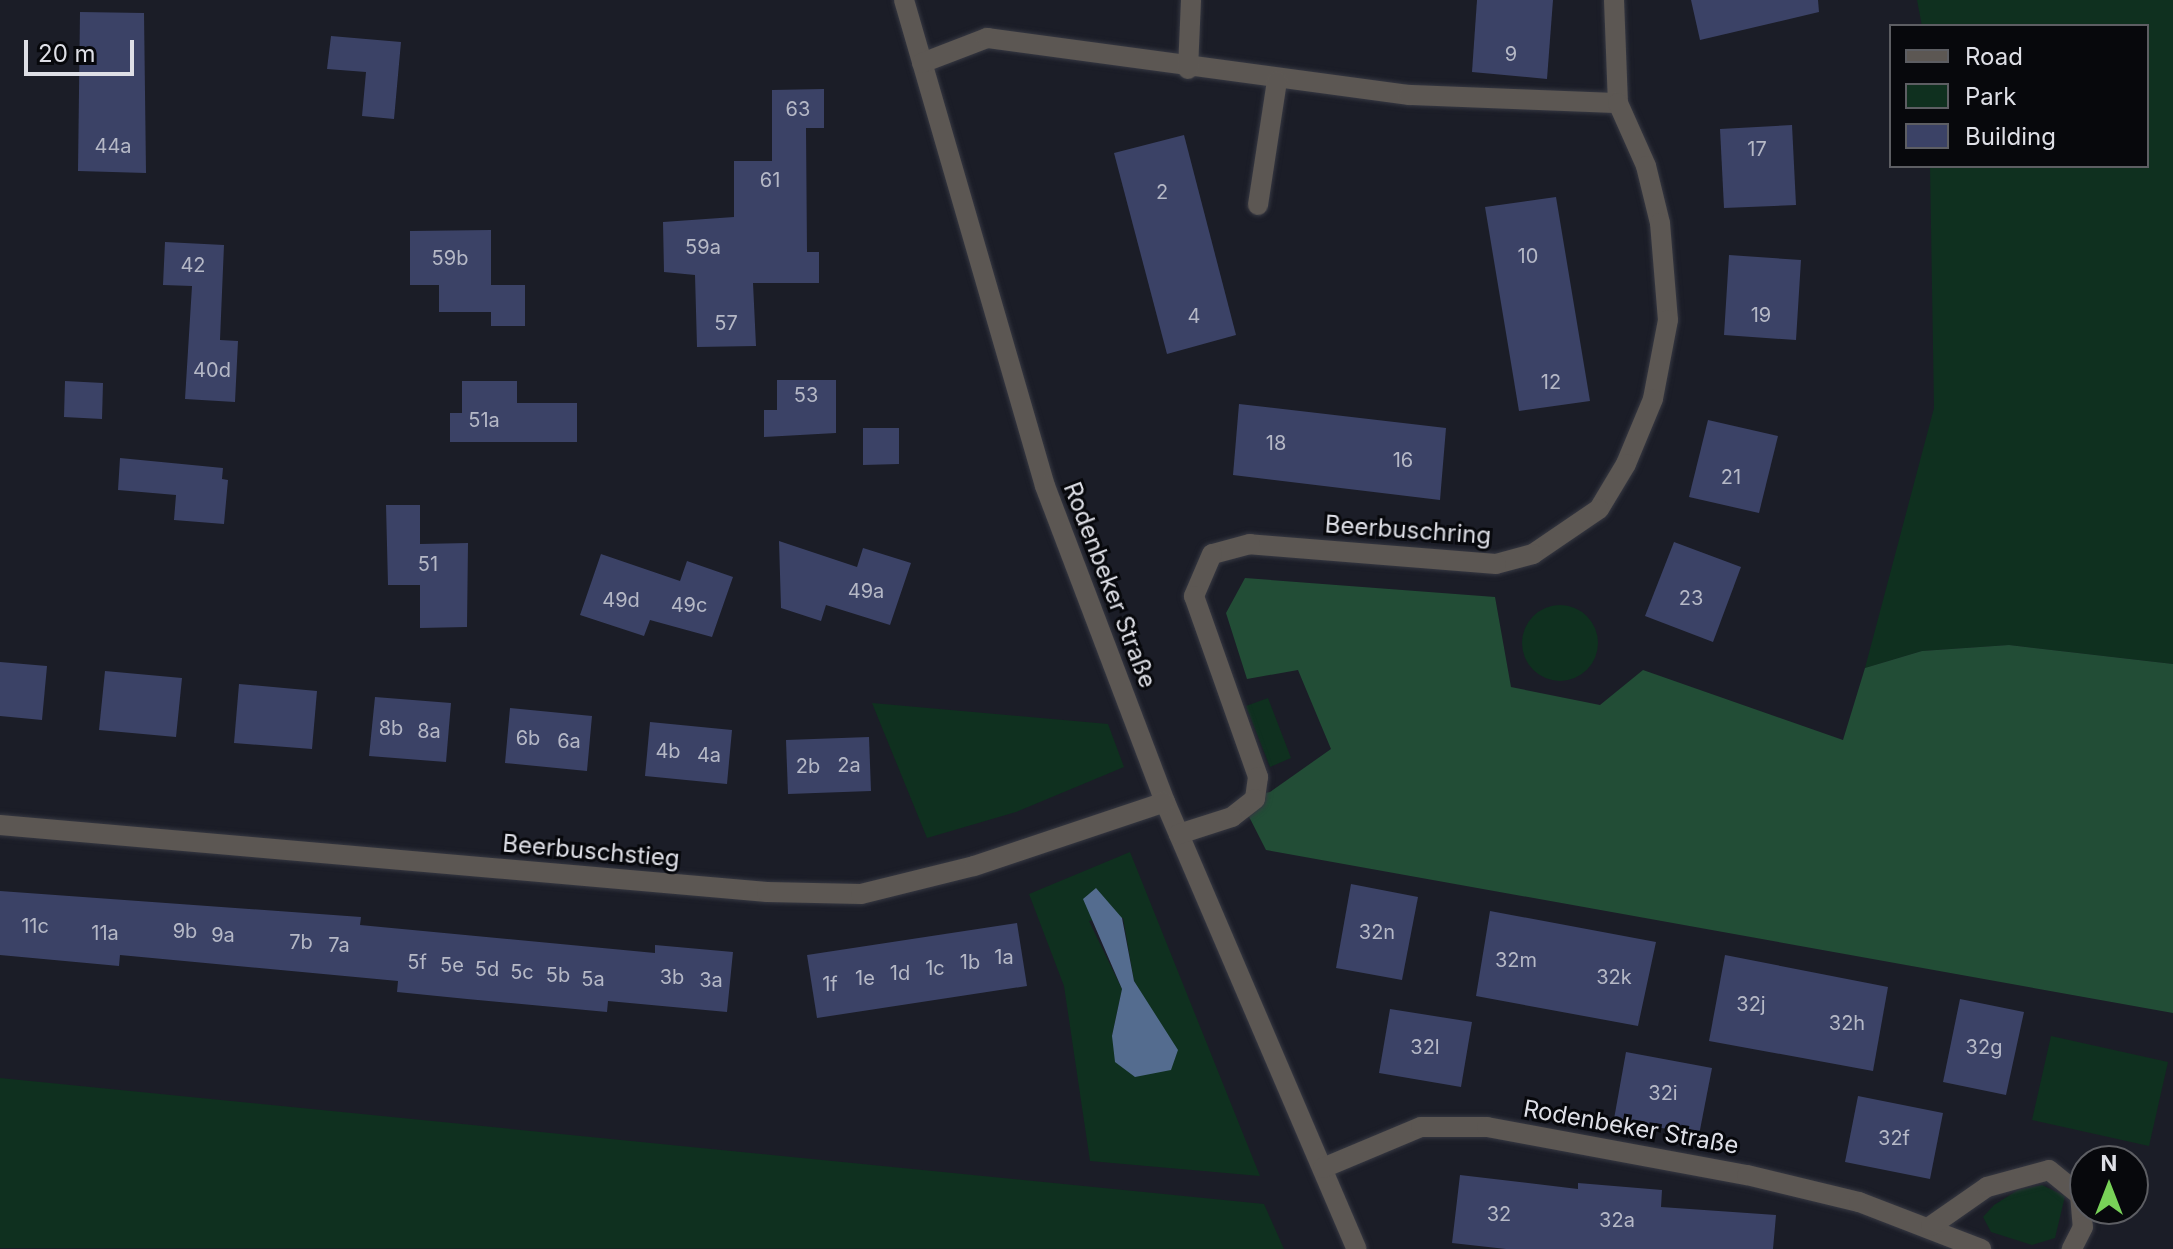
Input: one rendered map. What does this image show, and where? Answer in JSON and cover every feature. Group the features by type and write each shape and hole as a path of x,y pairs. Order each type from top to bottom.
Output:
{"street":[{"name":"Rodenbeker Straße","path":"904,0 1045,486 1165,802 1357,1249"},
{"path":"1188,69 1191,0"},
{"name":"Beerbuschring","path":"1179,834 1232,817 1255,799 1258,777 1194,596 1212,554 1250,544 1496,564 1567,535 1599,509 1626,464 1653,399 1668,320 1660,223 1646,166 1618,103 1614,0"},
{"path":"922,63 987,38 1277,81 1470,100 1618,103"},
{"path":"1258,205 1277,81"},
{"name":"Beerbuschstieg","path":"0,825 751,890 861,894 974,866 1165,802"},
{"name":"Rodenbeker Straße","path":"1323,1168 1421,1127 1487,1127 1747,1175 1931,1226 1981,1249"},
{"path":"1931,1226 1987,1187 2049,1170 2080,1195 2083,1227 2072,1249"}],"green space":[{"path":"1917,0 2173,0 2173,664 2009,645 1922,651 1865,668 1934,408 1930,168 2149,168 2149,24 1922,24"},
{"path":"1245,578 1495,597 1511,687 1600,705 1643,670 1843,740 1865,668 1922,651 2009,645 2173,664 2173,1013 1266,850 1240,799 1270,792 1331,749 1298,670 1247,679 1226,613"},
{"path":"1553,605 1567,605 1581,611 1592,622 1598,643 1595,658 1587,670 1567,681 1553,681 1539,675 1528,664 1522,650 1522,636 1528,622 1539,611"},
{"path":"1268,698 1291,758 1270,767 1246,706"},
{"path":"872,703 1108,724 1124,767 1016,812 927,838"},
{"path":"1130,852 1260,1176 1090,1161 1064,986 1029,894","holes":["1123,918 1134,981 1149,1007 1112,1036 1122,989 1089,921"]},
{"path":"2051,1036 2168,1062 2149,1146 2032,1120"},
{"path":"0,1078 1264,1204 1284,1249 0,1248"},
{"path":"2042,1185 2065,1196 2055,1238 2032,1245 1991,1232 1983,1217 1994,1205 2018,1190"}],"water":[{"path":"1096,888 1122,918 1134,981 1178,1050 1171,1070 1135,1077 1115,1062 1112,1036 1122,989 1083,899"}],"building":[{"path":"1477,0 1553,0 1547,79 1472,72"},
{"path":"1691,0 1818,0 1819,12 1700,40"},
{"path":"80,12 144,13 146,173 78,171"},
{"path":"331,36 401,42 394,119 362,116 366,72 327,69"},
{"path":"824,89 824,128 806,128 807,252 819,252 819,283 753,283 756,346 697,347 695,275 664,272 663,222 734,217 734,161 772,161 772,90"},
{"path":"1792,125 1796,205 1724,208 1720,129"},
{"path":"1184,135 1236,335 1167,354 1114,153"},
{"path":"1556,197 1590,401 1519,411 1485,207"},
{"path":"491,230 491,285 525,285 525,326 491,326 491,312 439,312 439,285 410,285 410,231"},
{"path":"165,242 224,245 220,340 238,341 235,402 185,399 192,286 163,285"},
{"path":"1729,255 1801,260 1796,340 1724,335"},
{"path":"777,380 836,380 836,433 764,437 764,410 777,410"},
{"path":"65,381 103,383 102,419 64,417"},
{"path":"462,381 517,381 517,403 577,403 577,442 450,442 450,413 462,413"},
{"path":"1239,404 1446,428 1440,500 1233,475"},
{"path":"1708,420 1778,436 1759,513 1689,497"},
{"path":"863,428 899,428 899,464 863,465"},
{"path":"120,458 223,468 222,479 228,480 224,524 174,520 176,495 118,490"},
{"path":"386,505 420,505 420,544 468,543 467,627 420,628 420,585 388,585"},
{"path":"779,541 857,567 863,548 911,563 890,625 826,605 821,621 781,608"},
{"path":"1674,542 1741,567 1713,642 1645,616"},
{"path":"601,554 680,581 687,561 733,577 712,637 650,620 644,636 580,615"},
{"path":"0,662 47,666 42,720 0,716"},
{"path":"105,671 182,678 176,737 99,730"},
{"path":"239,684 317,691 312,749 234,743"},
{"path":"375,697 451,703 446,762 369,756"},
{"path":"510,708 592,716 587,771 505,763"},
{"path":"650,722 732,730 727,784 645,776"},
{"path":"869,737 871,791 788,794 786,740"},
{"path":"1351,884 1418,897 1402,980 1336,968"},
{"path":"0,891 361,917 360,925 655,953 655,945 733,952 727,1012 608,1001 607,1012 467,999 397,992 398,981 120,955 119,966 0,955"},
{"path":"1490,911 1656,942 1638,1026 1476,996"},
{"path":"1017,923 1027,986 817,1018 807,955"},
{"path":"1725,955 1888,987 1873,1071 1709,1041"},
{"path":"1960,999 2024,1012 2006,1095 1943,1082"},
{"path":"1390,1009 1472,1022 1461,1087 1379,1073"},
{"path":"1626,1052 1712,1068 1699,1135 1614,1119"},
{"path":"1858,1096 1943,1113 1930,1179 1845,1162"},
{"path":"1460,1175 1578,1189 1578,1183 1662,1190 1661,1207 1776,1215 1773,1249 1506,1249 1452,1243"}]}
